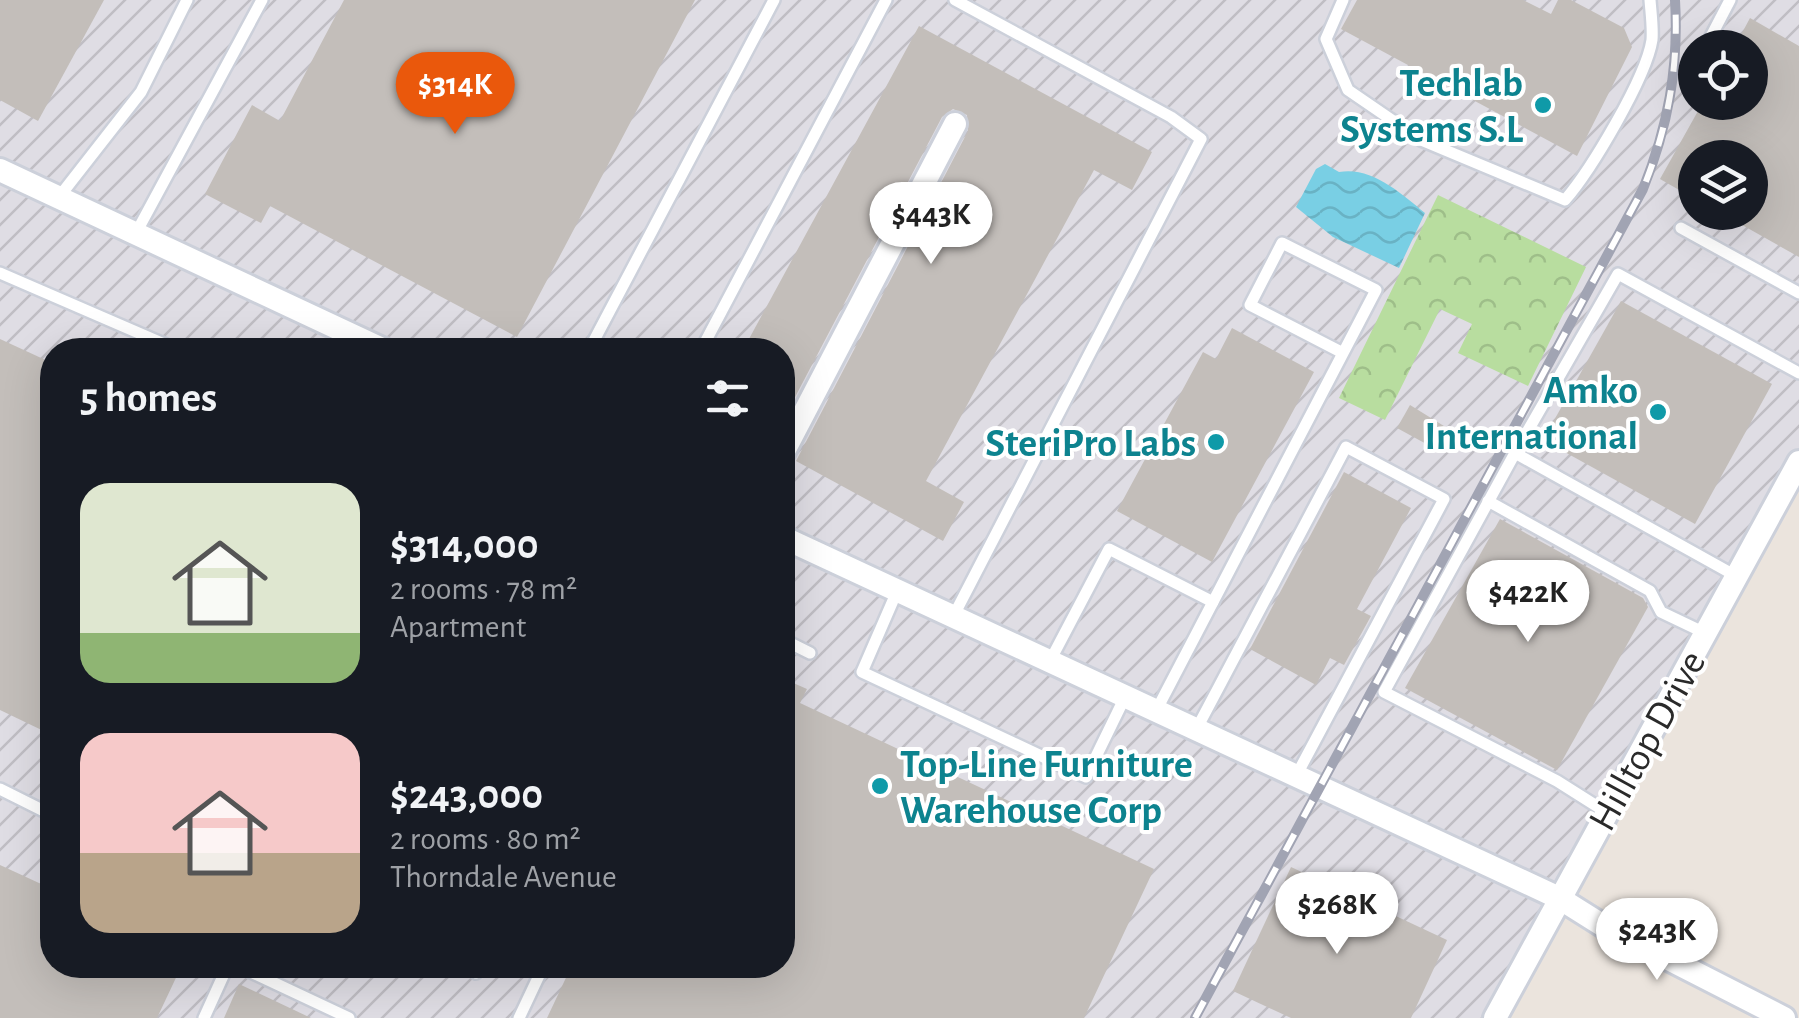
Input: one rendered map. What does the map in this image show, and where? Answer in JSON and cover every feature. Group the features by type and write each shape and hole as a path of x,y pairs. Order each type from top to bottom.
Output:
{"street":[{"path":"795,429 955,124"},
{"path":"0,170 359,338"},
{"name":"Hilltop Drive","path":"1495,1018 1799,462"},
{"path":"795,543 1559,898 1602,925 1784,1018"}],"lane":[{"path":"58,197 140,92 187,0"},
{"path":"136,233 262,0"},
{"path":"595,338 774,0"},
{"path":"707,338 886,0"},
{"path":"954,616 1200,139 1171,117 955,0"},
{"path":"1343,0 1326,39 1348,90 1421,140 1565,200 1588,174 1642,70 1652,40 1650,0"},
{"path":"1714,30 1730,0"},
{"path":"1685,230 1799,293"},
{"path":"1156,712 1376,290 1282,243 1250,305 1343,353"},
{"path":"0,273 150,338"},
{"path":"1606,812 1384,692 1618,274 1799,373"},
{"path":"1196,730 1346,448 1444,499 1295,778"},
{"path":"1515,452 1736,576"},
{"path":"1488,501 1650,591 1662,612 1704,634"},
{"path":"1050,661 1109,549 1212,602"},
{"path":"898,590 862,672 1086,777 1125,698"},
{"path":"795,645 810,652"},
{"path":"0,789 40,809"},
{"path":"204,1018 225,978"},
{"path":"261,978 349,1018"},
{"path":"519,1018 538,978"}],"shaded area":[{"path":"0,0 1799,0 1799,486 1498,1018 0,1018"}],"green space":[{"path":"1438,195 1586,267 1528,386 1458,353 1472,324 1440,309 1385,420 1339,398"}],"water":[{"path":"1325,164 1339,172 1374,177 1425,213 1399,268 1333,237 1296,207 1316,169"}],"building":[{"path":"0,0 104,0 38,121 0,100"},
{"path":"344,0 695,0 517,337 270,206 261,223 205,194 252,105 280,121"},
{"name":"Techlab Systems S.L","path":"1357,0 1523,0 1551,14 1558,0 1571,0 1624,28 1632,47 1577,156 1341,29"},
{"path":"1750,18 1799,46 1799,257 1751,230 1768,230 1768,140 1682,140 1693,120 1768,120 1768,30 1744,30"},
{"path":"919,26 1152,152 1132,190 1094,170 926,481 964,502 943,541 796,461 968,131 967,115 953,109 942,117 795,397 795,338 750,338"},
{"path":"1678,147 1678,189 1660,179"},
{"name":"Amko International","path":"1621,301 1772,384 1695,524 1543,440"},
{"name":"SteriPro Labs","path":"1232,328 1314,372 1212,562 1117,511 1203,352 1216,359"},
{"path":"0,339 40,357 40,729 0,710"},
{"path":"1410,405 1452,431 1441,452 1397,428"},
{"path":"1344,472 1411,508 1357,609 1371,616 1344,665 1330,658 1316,685 1250,649"},
{"path":"1500,519 1643,598 1648,607 1557,770 1405,688"},
{"name":"Top-Line Furniture Warehouse Corp","path":"795,684 807,689 800,703 1154,869 1084,1018 547,1018 566,978 795,978"},
{"path":"0,865 40,883 40,978 176,978 157,1018 0,1018"},
{"path":"1291,867 1447,940 1411,1018 1291,1018 1233,991"},
{"path":"239,984 311,1018 224,1018"}],"railway":[{"path":"1195,1018 1643,189 1670,96 1675,0"}],"place":[{"name":"Techlab Systems S.L","path":"1543,105"},
{"name":"Amko International","path":"1658,412"},
{"name":"SteriPro Labs","path":"1216,442"},
{"name":"Top-Line Furniture Warehouse Corp","path":"880,786"}]}
